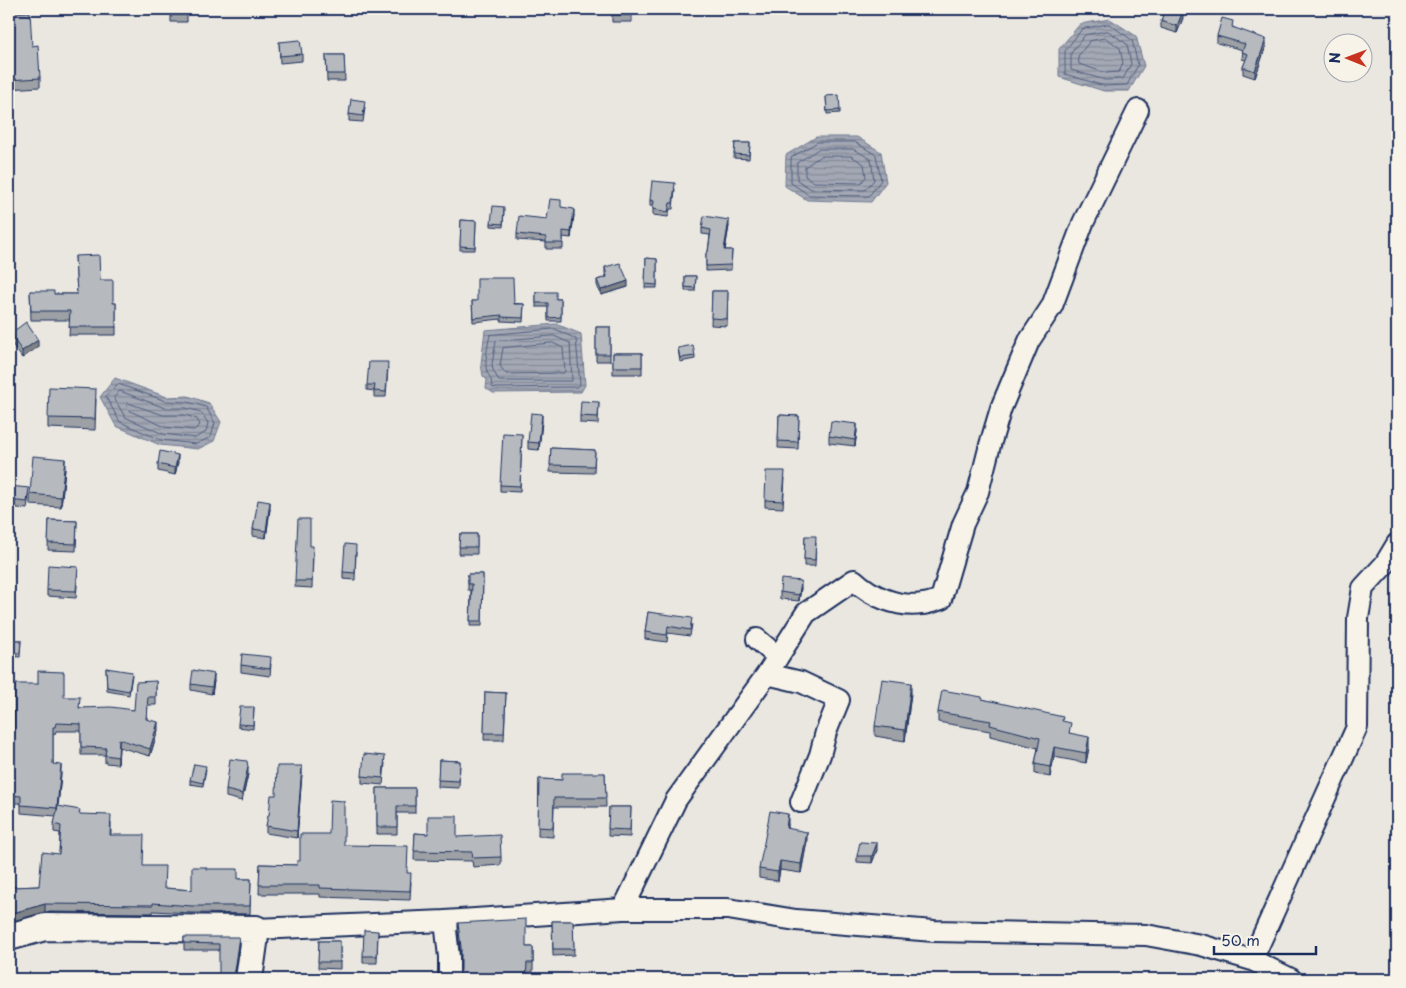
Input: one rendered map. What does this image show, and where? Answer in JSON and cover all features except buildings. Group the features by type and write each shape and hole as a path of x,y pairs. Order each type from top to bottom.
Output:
{"main road":[{"path":"9,938 45,927 256,929 249,979"}],"street":[{"path":"623,909 676,800 768,674 806,613 854,580 864,589 896,604 922,605 941,599 963,524 978,492 1002,408 1029,341 1052,306 1083,223 1138,110"},
{"path":"1252,960 1357,727 1358,618 1363,588 1385,564 1397,544"},
{"path":"756,639 778,657"},
{"path":"768,674 801,682 839,700 801,802"},
{"path":"256,929 445,922 623,909 728,909 796,920 934,931 1146,934 1200,945 1252,960 1291,979"},
{"path":"445,922 449,957 449,979"}],"water":[{"path":"1110,19 1136,36 1144,66 1129,91 1104,91 1059,77 1059,49 1080,24"},
{"path":"816,137 857,137 881,152 886,182 871,202 807,200 785,186 786,155"},
{"path":"556,324 581,334 585,385 581,392 493,393 486,388 487,380 483,376 481,364 485,330"},
{"path":"115,378 167,397 188,396 209,403 221,422 214,441 198,449 160,445 116,426 100,397"}]}
